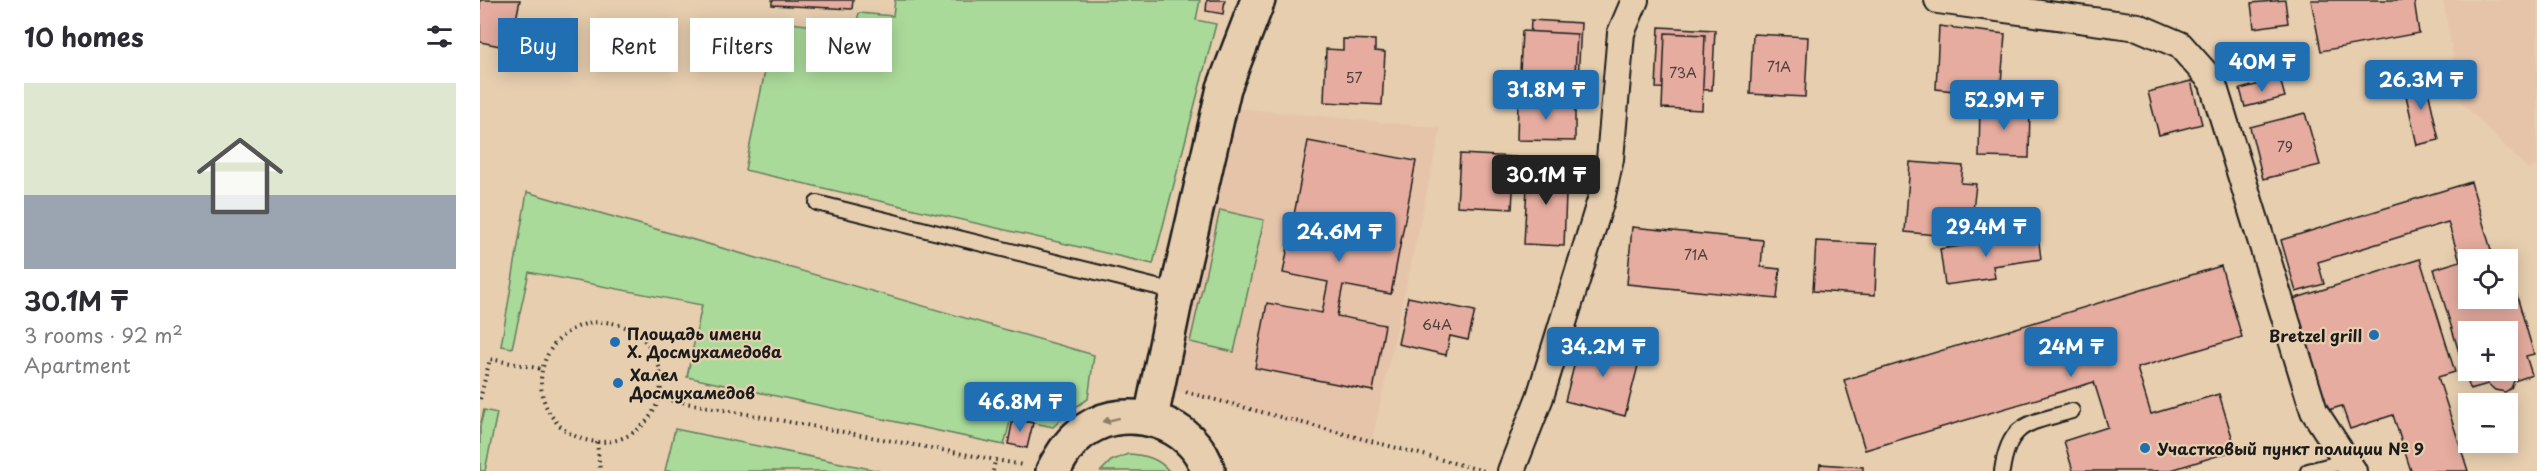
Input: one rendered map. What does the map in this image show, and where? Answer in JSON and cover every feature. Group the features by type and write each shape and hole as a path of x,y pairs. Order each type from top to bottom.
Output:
{"street":[{"path":"1151,418 1177,292 1224,88 1258,0"},
{"path":"1511,471 1540,397 1601,200 1610,159 1622,33 1635,0"},
{"path":"1938,0 2055,7 2138,27 2180,45 2212,81 2314,411 2350,466"},
{"path":"1053,471 1066,447 1088,428 1113,418 1151,418 1173,427 1191,441 1208,471"}],"lane":[{"path":"817,202 1177,292"},
{"path":"2002,471 2005,449 2019,428 2072,411"},
{"path":"2308,471 2350,466"}],"path":[{"path":"596,321 616,323 633,330 648,343 657,360 661,379 659,398 650,417 636,431 617,440 597,442 577,437 560,426 547,409 541,390 542,369 549,351 561,336 578,326 596,321"},
{"path":"480,399 490,359 542,369"},
{"path":"1158,384 1484,471"},
{"path":"659,398 1053,471"},
{"path":"597,442 600,471"},
{"path":"993,471 995,460"}],"shaded area":[{"path":"2443,0 2537,0 2537,166 2528,169 2462,103"},
{"path":"1235,108 1441,128 1371,445 1175,391"}],"green space":[{"path":"895,0 1200,0 1196,20 1216,24 1153,264 745,170 765,72 794,72 794,23 806,25 806,72 892,72 892,18 858,18 859,13 893,16"},
{"path":"527,192 1094,355 1088,399 1071,410 1053,427 1011,418 1004,445 687,377 702,305 529,272 512,348 501,346"},
{"path":"1220,210 1264,220 1234,352 1190,342"},
{"path":"484,410 497,413 485,471 480,471 480,426"},
{"path":"675,429 880,471 665,471"},
{"path":"1128,454 1151,458 1169,471 1101,471 1111,461"}],"building":[{"path":"480,0 520,0 516,18 498,18 498,46 480,42"},
{"path":"772,0 853,0 852,9 772,5"},
{"path":"1207,0 1225,0 1223,14 1206,11"},
{"path":"2285,0 2288,23 2254,28 2251,3"},
{"path":"2311,0 2414,0 2419,33 2321,51"},
{"path":"1531,20 1581,23 1578,82 1528,79"},
{"path":"1939,26 2005,34 2000,96 1936,89"},
{"path":"1659,27 1715,30 1712,90 1656,88"},
{"path":"1522,31 1577,34 1574,94 1519,92"},
{"path":"1665,33 1705,35 1702,110 1662,108"},
{"path":"1753,34 1808,37 1805,97 1750,94"},
{"path":"1343,39 1375,40 1375,51 1385,52 1382,105 1324,102 1326,49 1343,50"},
{"path":"2425,77 2439,140 2417,145 2403,82"},
{"path":"2280,79 2285,97 2245,107 2240,89"},
{"path":"2191,81 2202,124 2159,135 2148,92"},
{"path":"1518,101 1575,103 1575,141 1517,140"},
{"path":"1980,104 2030,105 2029,158 1979,157"},
{"path":"2305,113 2320,165 2263,179 2250,127"},
{"path":"1308,141 1416,161 1391,294 1343,285 1337,316 1385,325 1373,391 1255,368 1267,303 1322,313 1328,282 1283,273"},
{"path":"1460,154 1515,157 1512,209 1457,206"},
{"path":"1910,162 1963,166 1961,183 1976,184 1972,220 1958,218 1957,237 1905,232"},
{"path":"1528,166 1567,168 1564,246 1524,244"},
{"path":"2471,182 2491,249 2458,249 2458,254 2448,222 2318,262 2324,284 2296,292 2281,240"},
{"path":"1632,227 1763,240 1761,267 1780,269 1777,299 1627,284"},
{"path":"2038,235 2041,259 1993,266 1995,278 1945,285 1940,249"},
{"path":"1816,241 1877,244 1875,295 1813,291"},
{"name":"Bretzel grill","path":"2420,259 2455,372 2438,377 2458,440 2458,453 2462,453 2468,471 2411,471 2393,415 2350,429 2342,406 2328,410 2293,299"},
{"path":"2458,262 2458,309 2518,309 2518,300 2534,354 2526,356 2532,375 2518,380 2518,321 2458,321 2458,349 2434,269"},
{"path":"2221,266 2242,337 2137,368 2151,414 2219,394 2236,450 2168,471 2073,471 2064,441 2108,427 2094,382 1865,450 1844,380"},
{"path":"1408,297 1475,311 1468,340 1450,336 1446,355 1398,344"},
{"path":"1581,339 1641,354 1625,416 1565,401"},
{"path":"2468,381 2514,381 2511,388 2505,392 2495,390 2488,384 2470,389"},
{"path":"1013,419 1033,423 1027,448 1008,444"},
{"path":"1820,464 1863,467 1863,471 1819,471"}],"place":[{"name":"Bretzel grill","path":"2374,335"},
{"name":"Площадь имени Х. Досмухамедова","path":"615,342"},
{"name":"Халел Досмухамедов","path":"618,383"},
{"name":"Участковый пункт полиции № 9","path":"2145,448"}]}
